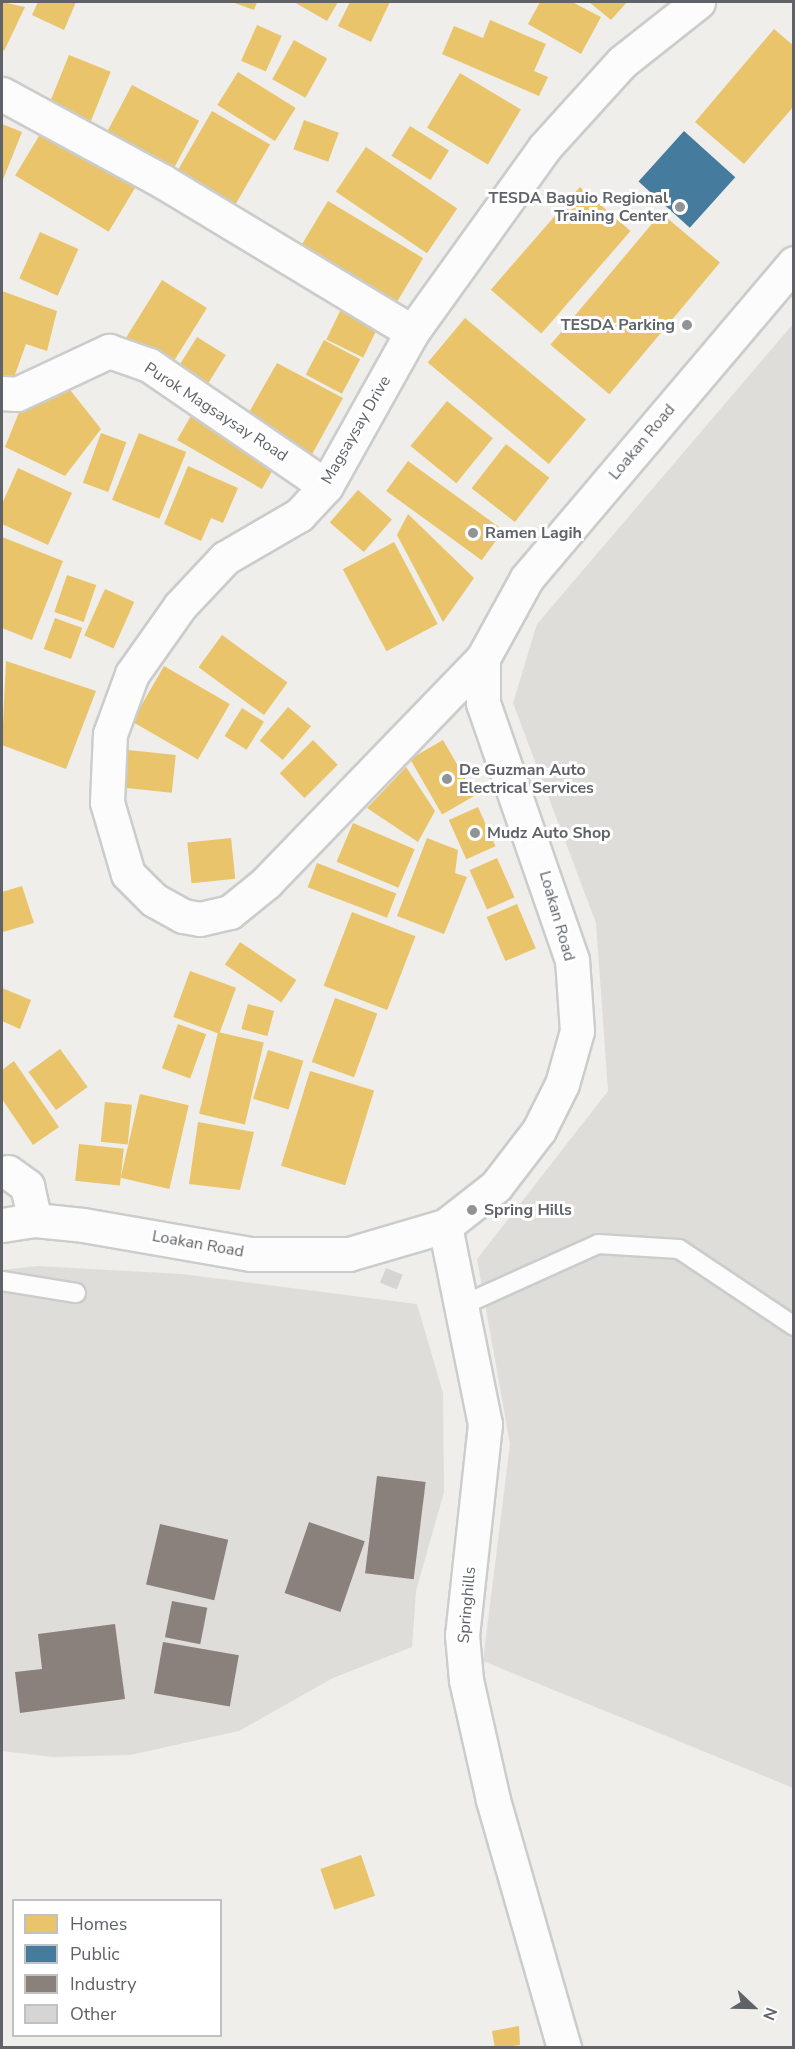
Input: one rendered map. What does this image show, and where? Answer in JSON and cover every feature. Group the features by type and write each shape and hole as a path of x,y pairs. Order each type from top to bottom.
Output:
{"street":[{"name":"Magsaysay Drive","path":"483,658 267,882 230,912 200,919 183,916 154,900 128,874 107,802 110,734 132,674 180,606 225,558 299,515 326,486 412,332 544,148 621,62 695,2"},
{"path":"2,94 162,182 412,332"},
{"name":"Loakan Road","path":"2,1225 35,1220 251,1254 349,1254 445,1226 488,1194 539,1130 562,1084 577,1031 572,960 483,703 483,658 527,578 794,263"},
{"name":"Purok Magsaysay Road","path":"2,393 17,394 109,351 149,365 326,486"},
{"path":"8,1172 27,1186 35,1220"},
{"name":"Springhills","path":"445,1226 463,1305 485,1424 462,1635 466,1680 496,1812 564,2048"}],"lane":[{"path":"463,1305 598,1244 679,1249 794,1326"},
{"path":"2,1281 76,1293"}],"shaded area":[{"path":"793,324 793,1788 483,1661 510,1444 477,1259 608,1091 596,923 513,703 537,624"},
{"path":"37,1266 182,1274 417,1304 443,1393 444,1492 416,1591 412,1647 333,1678 239,1731 130,1755 53,1757 2,1751 2,1270"}],"building: Homes":[{"path":"2,2 25,7 4,51 2,49"},
{"path":"38,2 76,2 64,30 32,15"},
{"path":"232,2 257,2 254,10"},
{"path":"294,2 338,2 327,21"},
{"path":"350,2 390,2 371,42 338,26"},
{"path":"540,2 572,2 601,17 581,54 528,24"},
{"path":"589,2 627,2 611,20"},
{"path":"490,20 546,44 534,71 548,77 539,96 442,54 454,26 483,38"},
{"path":"257,25 282,36 266,72 241,61"},
{"path":"774,29 794,46 794,106 744,164 695,122"},
{"path":"294,40 327,58 305,98 272,79"},
{"path":"69,55 111,72 89,126 47,109"},
{"path":"238,72 296,108 275,141 217,105"},
{"path":"460,73 521,110 488,164 427,128"},
{"path":"132,85 199,121 168,179 101,143"},
{"path":"212,111 270,144 231,212 173,179"},
{"path":"304,120 339,133 328,162 293,149"},
{"path":"2,124 22,132 2,182"},
{"path":"410,126 449,150 430,180 391,156"},
{"path":"42,131 135,187 109,232 15,176"},
{"path":"366,147 457,209 427,253 336,192"},
{"path":"580,187 631,231 541,334 491,290"},
{"path":"328,201 423,258 397,302 302,245"},
{"path":"661,213 720,262 609,394 550,345"},
{"path":"40,232 78,249 58,296 19,279"},
{"path":"162,280 207,308 168,370 123,342"},
{"path":"2,291 57,311 47,351 26,344 13,380 2,376"},
{"path":"346,299 383,317 363,357 326,339"},
{"path":"465,318 586,420 549,464 428,362"},
{"path":"197,337 226,355 207,386 178,368"},
{"path":"324,340 360,359 342,394 306,374"},
{"path":"277,363 343,398 310,458 248,414"},
{"path":"67,386 101,429 65,476 5,447 20,410"},
{"path":"447,401 493,438 456,483 410,446"},
{"path":"192,414 277,463 262,489 177,440"},
{"path":"101,433 126,442 108,492 83,483"},
{"path":"139,433 186,452 159,519 112,500"},
{"path":"506,444 549,478 515,522 472,488"},
{"path":"408,461 503,530 482,560 386,491"},
{"path":"188,466 238,488 223,523 211,518 201,541 164,524"},
{"path":"18,468 72,493 48,545 2,524 2,504"},
{"path":"358,490 392,520 364,552 330,522"},
{"path":"408,514 474,578 443,622 397,535"},
{"path":"2,537 63,561 32,640 2,628"},
{"path":"394,542 438,624 386,651 343,569"},
{"path":"67,575 96,585 84,622 54,612"},
{"path":"105,589 134,602 113,649 84,636"},
{"path":"55,618 82,628 71,659 44,649"},
{"path":"222,635 288,683 264,715 198,667"},
{"path":"6,661 96,691 66,769 2,745"},
{"path":"164,666 230,704 198,759 132,721"},
{"path":"288,707 311,726 283,760 260,741"},
{"path":"242,708 264,722 247,750 225,736"},
{"path":"313,740 338,765 305,798 280,773"},
{"path":"443,740 475,795 442,814 410,759"},
{"path":"128,750 176,755 172,793 124,788"},
{"path":"406,767 435,811 418,842 367,808"},
{"path":"478,807 495,846 466,859 449,820"},
{"path":"353,823 415,849 398,888 337,862"},
{"path":"231,838 235,879 192,883 187,843"},
{"path":"427,838 458,850 455,873 467,877 444,934 397,916"},
{"path":"497,858 514,897 487,909 470,870"},
{"path":"317,863 396,893 387,918 308,887"},
{"path":"22,886 34,923 3,932 2,892"},
{"path":"517,904 536,948 505,961 487,917"},
{"path":"352,912 415,936 387,1010 324,986"},
{"path":"240,942 296,980 281,1002 225,964"},
{"path":"190,971 236,988 219,1034 173,1017"},
{"path":"2,988 31,1000 20,1029 2,1021"},
{"path":"335,998 377,1013 354,1077 312,1062"},
{"path":"248,1004 274,1011 267,1036 241,1029"},
{"path":"178,1024 206,1034 190,1078 162,1068"},
{"path":"218,1032 264,1043 245,1124 199,1114"},
{"path":"60,1049 88,1087 56,1110 28,1072"},
{"path":"268,1050 303,1061 288,1110 253,1099"},
{"path":"14,1061 59,1127 33,1145 2,1099 2,1070"},
{"path":"310,1071 374,1091 345,1185 281,1166"},
{"path":"140,1094 189,1105 169,1189 121,1178"},
{"path":"105,1102 132,1105 128,1145 101,1142"},
{"path":"198,1122 254,1132 240,1190 189,1184"},
{"path":"79,1144 124,1149 120,1186 75,1181"},
{"path":"361,1855 375,1896 334,1910 320,1869"},
{"path":"519,2026 520,2045 495,2048 492,2031"}],"building: Public":[{"path":"684,131 735,177 690,228 638,182"}],"building: Industry":[{"path":"377,1476 426,1482 414,1579 365,1573"},
{"path":"309,1522 365,1541 340,1612 285,1593"},
{"path":"160,1524 228,1540 214,1600 146,1584"},
{"path":"172,1601 207,1608 200,1644 165,1637"},
{"path":"115,1624 125,1699 20,1713 15,1672 42,1669 38,1634"},
{"path":"163,1642 239,1655 230,1707 154,1693"}],"building: Other":[{"path":"386,1268 403,1275 397,1290 380,1283"}],"place":[{"name":"TESDA Baguio Regional Training Center","path":"680,207"},
{"name":"TESDA Parking","path":"687,325"},
{"name":"Ramen Lagih","path":"473,533"},
{"name":"De Guzman Auto Electrical Services","path":"447,779"},
{"name":"Mudz Auto Shop","path":"475,833"},
{"name":"Spring Hills","path":"472,1210"}]}
